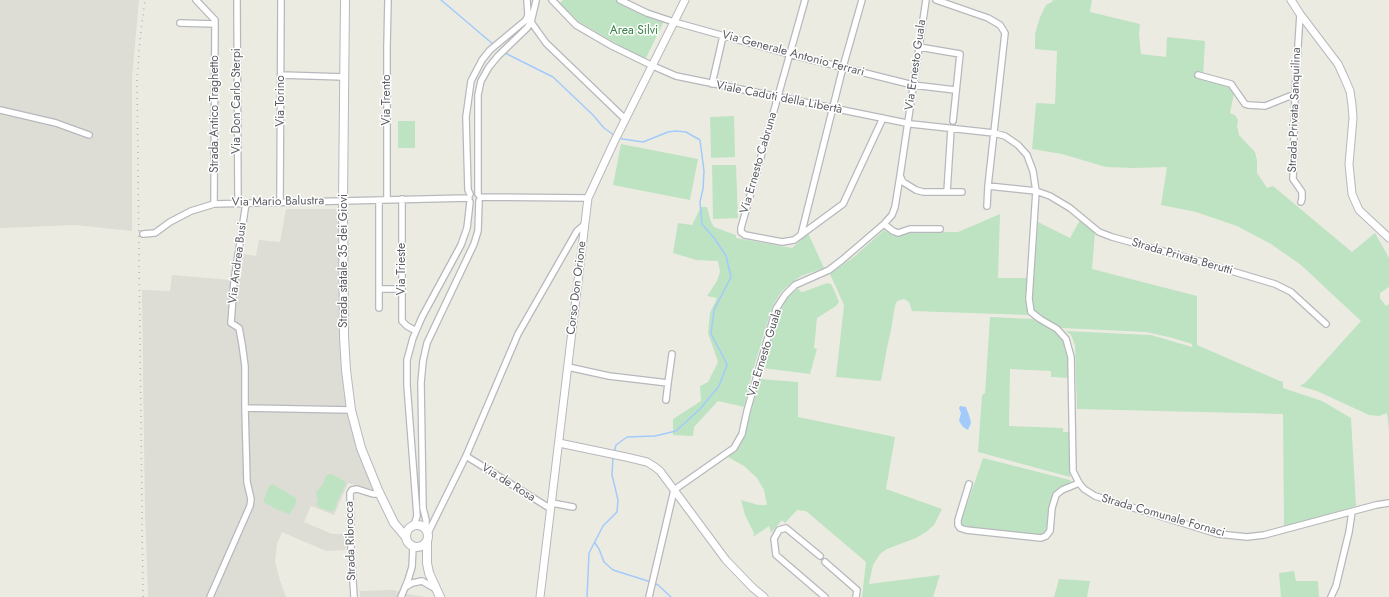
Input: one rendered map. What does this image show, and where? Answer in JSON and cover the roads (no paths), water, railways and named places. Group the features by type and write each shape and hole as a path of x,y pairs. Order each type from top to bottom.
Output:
{"main road":[{"name":"Strada statale 35 dei Giovi","path":"344,0 344,354 351,410 361,448 380,494 396,526 405,536"},
{"name":"Strada statale 35 dei Giovi","path":"390,514 400,522 412,526"},
{"path":"427,563 415,547 408,543 405,536 412,526 420,525 427,531 427,563 429,573 440,597"},
{"path":"415,547 421,546 427,531"}],"street":[{"path":"180,23 215,24 215,20 196,0"},
{"name":"Via Don Carlo Sterpi","path":"237,0 238,203"},
{"name":"Via Torino","path":"280,202 281,0"},
{"name":"Via Trento","path":"387,199 386,47 388,0"},
{"path":"412,526 417,516 407,385 407,360 413,338 422,317 461,245 468,228 470,198 468,190 466,117 470,81 482,60 490,50 526,20 528,15 527,0 533,2 536,1 531,22 489,67 481,81 478,94 478,231 474,244 427,343 423,362 421,383 423,508 427,531"},
{"name":"Viale Caduti della Libertà","path":"552,0 576,25 612,46 676,76 908,124"},
{"name":"Via Generale Antonio Ferrari","path":"620,0 647,13 674,22 789,54 913,85 955,90"},
{"name":"Corso Don Orione","path":"540,597 588,198 625,119 685,0"},
{"name":"Via Ernesto Cabruna","path":"801,235 794,240 782,242 745,235 741,232 741,228 805,0"},
{"path":"801,235 832,108 862,0"},
{"name":"Via Ernesto Guala","path":"674,490 734,448 742,434 747,411 776,309 785,295 795,285 834,266 884,224 892,214 895,207 900,176 926,0"},
{"path":"936,0 988,18 1000,25 1005,33 987,206"},
{"path":"1291,0 1338,64 1350,91 1353,118 1350,164 1352,194 1359,210 1389,238"},
{"name":"Strada Privata Sanquilina","path":"1300,14 1295,94 1293,178 1302,192 1301,202"},
{"path":"531,22 546,43 625,119"},
{"name":"Strada Antico Traghetto","path":"214,204 215,24"},
{"path":"712,84 723,36"},
{"path":"919,47 960,54 952,121"},
{"path":"281,75 344,77"},
{"path":"1198,75 1229,82 1245,104 1248,105 1265,106 1295,94"},
{"path":"0,110 56,122 88,135"},
{"path":"466,117 478,118"},
{"path":"801,235 843,204 883,118"},
{"path":"908,124 994,133 1005,136 1018,145 1027,155 1033,170 1036,191 1029,298 1031,312 1057,330 1066,340 1071,357 1074,471 1079,483 1062,490 1056,495 1052,508 1050,531 1046,536 1041,538 966,530 960,528 958,520 969,484"},
{"path":"947,192 951,129"},
{"path":"468,163 478,162"},
{"path":"900,176 903,182 916,190 923,192 962,192"},
{"name":"Strada Privata Berutti","path":"988,186 1036,191 1050,196 1070,208 1099,232 1275,284 1291,292 1326,324"},
{"path":"470,198 474,192 479,197 588,198"},
{"path":"470,198 474,204 479,197"},
{"name":"Via Mario Balustra","path":"143,234 155,233 170,222 191,211 214,204 470,198"},
{"name":"Via Trieste","path":"402,199 402,321 416,331"},
{"path":"379,200 379,308"},
{"name":"Via Andrea Busi","path":"245,408 245,366 242,344 239,328 231,323 234,282 246,203"},
{"path":"884,224 898,233 910,229 940,229"},
{"path":"427,531 466,456 520,331 577,231 584,225"},
{"path":"379,288 402,289"},
{"path":"666,400 672,354"},
{"path":"568,367 609,376 668,383"},
{"path":"210,597 250,506 251,499 247,482 245,408 351,410"},
{"path":"559,443 629,457 647,462 655,467 660,471 726,560 764,597"},
{"name":"Via de Rosa","path":"466,456 551,506"},
{"name":"Strada Comunale Fornaci","path":"1079,483 1084,489 1109,501 1218,534 1231,536 1247,537 1264,535 1389,503"},
{"name":"Strada Ribrocca","path":"354,597 350,493 352,490 357,489 373,494 380,494"},
{"path":"649,595 674,490"},
{"path":"551,506 573,507"},
{"path":"1331,597 1336,586 1349,532 1352,512"},
{"path":"427,531 430,521 436,516"},
{"path":"820,556 786,528 779,530 774,539 776,555 825,597"},
{"path":"401,597 406,587 412,567 415,547"},
{"path":"826,562 857,590 856,597"},
{"path":"406,587 412,583 422,581 436,589"}],"water":[{"path":"960,406 966,407 970,418 971,423 968,430 963,427 959,421 961,413 959,408"}],"waterway":[{"path":"441,0 494,45"},
{"path":"505,53 553,77 593,115 604,128 614,135"},
{"path":"614,453 616,445 627,437 655,436 676,431 700,409 719,386 727,365 711,334 714,310 731,277 726,256 715,239 702,224 700,202 703,189 704,171 700,140 686,132 676,131 668,132 643,142 619,138"},
{"path":"587,597 589,553 603,526 617,512 618,500 612,475 613,457"},
{"path":"595,543 604,562 613,570 651,582"},
{"path":"654,583 671,597"}],"railway":[{"path":"143,597 137,80 145,0"}],"park label":[{"name":"Area Silvi","path":"634,31"}]}
